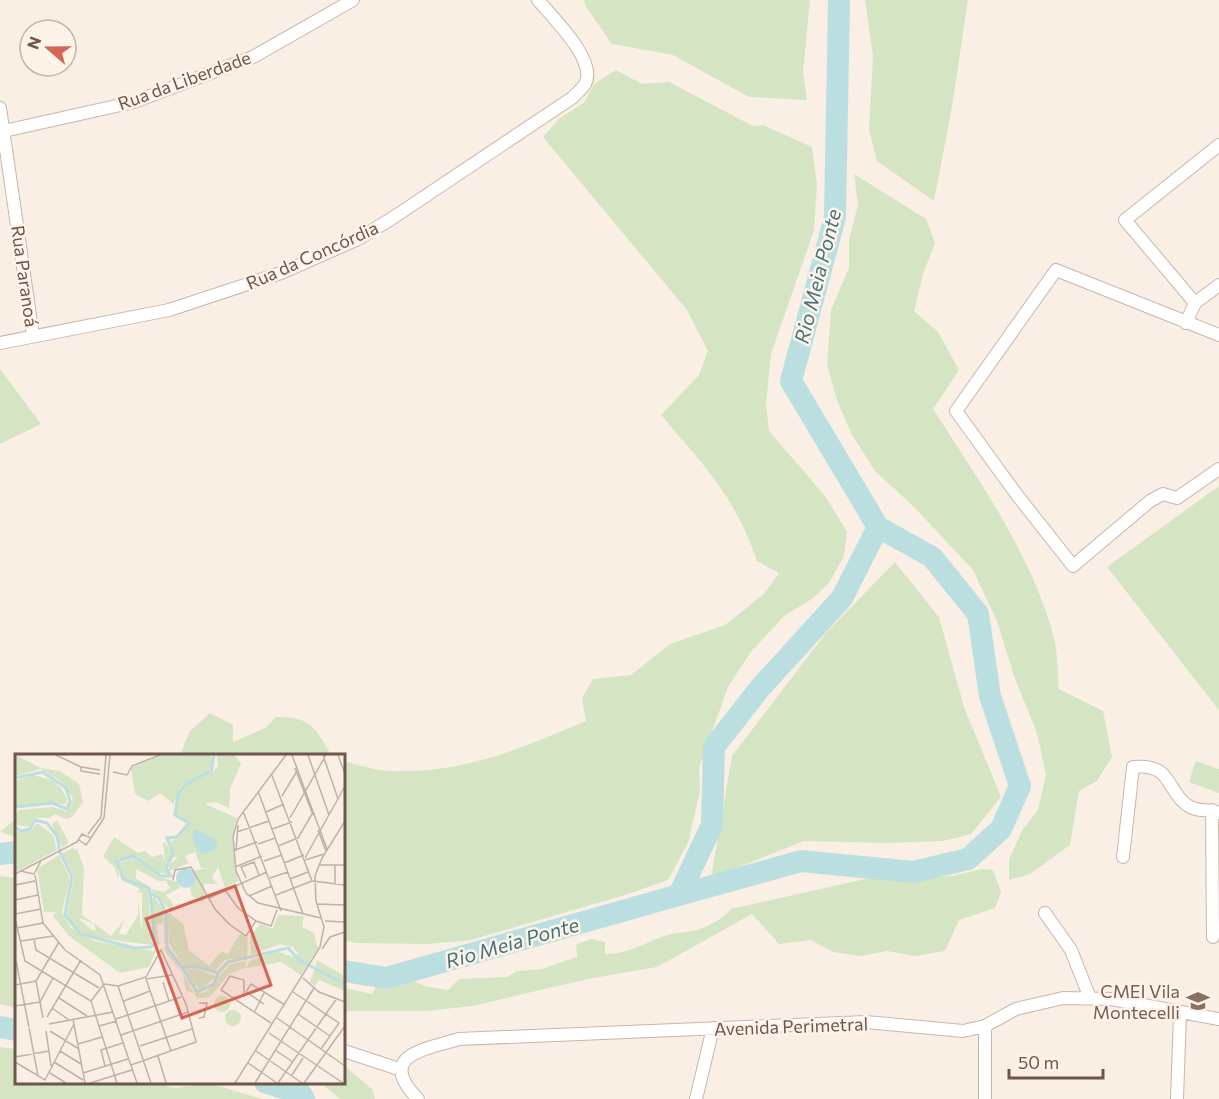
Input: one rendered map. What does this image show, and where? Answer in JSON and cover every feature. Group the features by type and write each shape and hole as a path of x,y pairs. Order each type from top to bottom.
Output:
{"street":[{"name":"Rua da Liberdade","path":"4,131 145,98 253,57 353,0"},
{"name":"Rua da Concórdia","path":"0,344 169,310 282,273 358,239 572,98 586,82 588,68 583,55 538,0"},
{"name":"Rua Paranoá","path":"0,108 33,336"},
{"path":"1195,303 1125,220 1219,145"},
{"path":"1219,335 1056,270 956,411 1017,495 1073,566 1150,501 1163,494 1177,498 1219,469"},
{"path":"1186,323 1195,303 1219,285"},
{"path":"1123,857 1133,768 1160,772 1169,779 1184,804 1201,811 1216,811 1213,936"},
{"path":"1045,913 1071,950 1090,998"},
{"name":"Avenida Perimetral","path":"399,1069 403,1062 426,1049 459,1040 866,1022 963,1031 985,1026 1016,1009 1063,998 1111,999 1180,1014 1219,1019"},
{"path":"1177,1099 1180,1014"},
{"path":"985,1026 985,1099"},
{"path":"696,1099 713,1028"},
{"path":"345,1051 399,1069 401,1079 418,1099"}],"green space":[{"path":"584,0 810,0 803,72 807,100 749,97 673,55 612,44 586,7"},
{"path":"865,0 968,0 952,107 934,201 877,161 869,130 873,56"},
{"path":"616,70 642,84 669,82 753,126 763,125 812,147 817,184 814,230 771,354 766,404 769,431 825,496 847,532 844,556 829,583 812,599 784,616 750,653 728,687 699,768 700,791 688,843 668,880 471,940 428,944 355,943 345,940 345,761 388,771 416,771 466,764 514,750 586,721 582,698 593,679 631,675 670,644 725,625 764,594 779,573 757,561 739,518 717,483 661,415 699,375 708,351 687,310 543,137 560,118 584,103 594,84"},
{"path":"854,174 926,219 935,243 923,274 914,311 938,332 959,370 933,409 1002,518 1031,574 1055,641 1059,689 1103,711 1112,757 1097,781 1079,791 1070,845 1030,874 1009,880 1009,859 1023,829 1038,810 1046,775 1037,733 1014,676 997,621 973,570 913,506 875,471 852,435 837,400 827,365 831,310 849,268 849,240 858,205"},
{"path":"0,369 41,424 0,444"},
{"path":"1219,486 1219,710 1107,567"},
{"path":"895,562 939,617 964,707 1001,797 971,834 943,841 887,843 804,841 711,878 732,756 826,633"},
{"path":"210,713 233,725 233,742 265,728 276,717 288,717 304,721 311,726 330,754 180,754 190,731"},
{"path":"1196,761 1219,769 1219,793 1189,782"},
{"path":"15,820 15,837 0,832"},
{"path":"981,869 993,870 1001,892 995,908 959,920 945,951 915,956 887,951 861,956 833,952 811,940 779,944 752,914 657,967 588,979 472,1006 426,1011 345,1011 345,988 372,994 377,985 400,974 424,986 448,990 459,979 507,977 517,971 542,969 577,957 576,944 592,939 605,942 605,954 613,954 636,948 667,935 704,927 721,918 731,909 865,879 953,876"},
{"path":"0,876 15,878 15,1008 0,1004"},
{"path":"0,1047 15,1049 15,1084 162,1084 174,1088 212,1084 262,1099 0,1099"},
{"path":"345,1066 372,1089 375,1099 340,1099 322,1084 345,1084"}],"waterway":[{"name":"Rio Meia Ponte","path":"345,971 386,978 679,895 712,825 714,747 760,688 842,598 878,527 791,381 835,217 839,0"},
{"name":"Rio Meia Ponte","path":"679,895 801,861 913,872 968,859 1001,829 1020,786 990,696 978,614 932,557 878,527"},
{"name":"Rio Meia Ponte","path":"0,854 15,852"},
{"name":"Rio Meia Ponte","path":"0,1027 15,1030"},
{"name":"Rio Meia Ponte","path":"271,1084 301,1094 304,1099"}],"place":[{"name":"CMEI Vila Montecelli","path":"1198,1001"}]}
